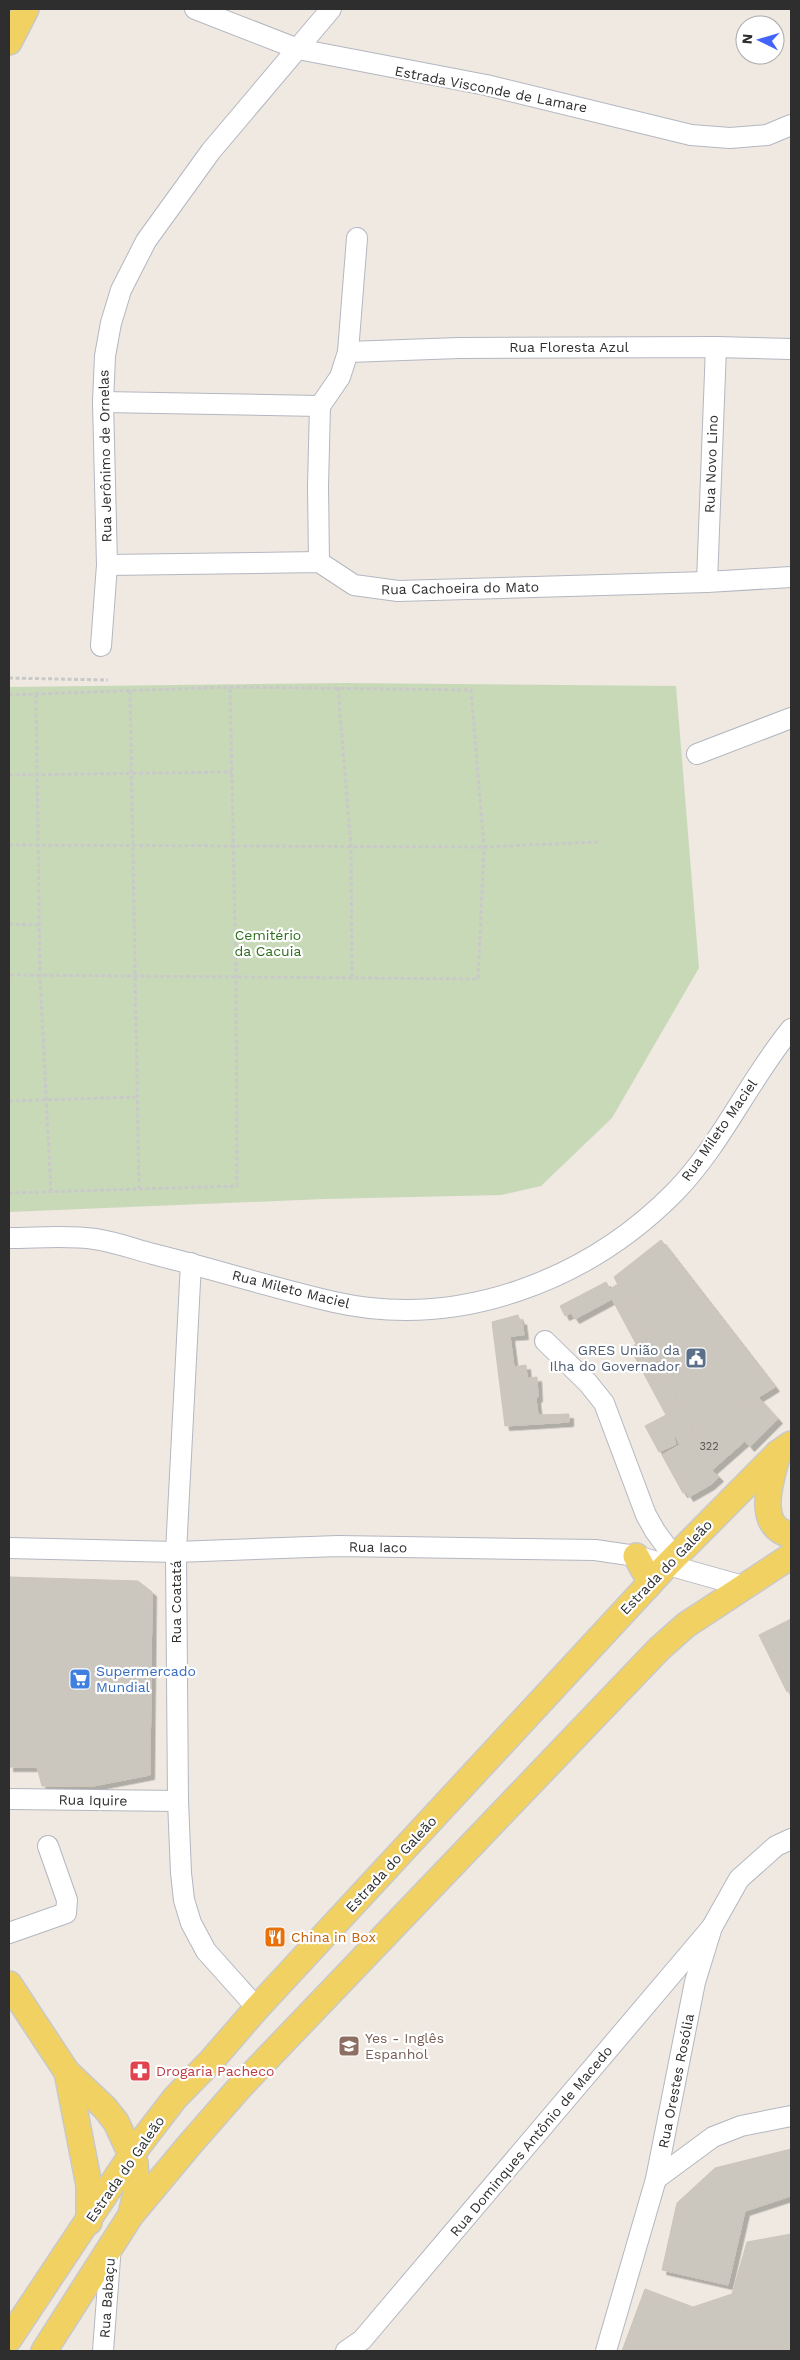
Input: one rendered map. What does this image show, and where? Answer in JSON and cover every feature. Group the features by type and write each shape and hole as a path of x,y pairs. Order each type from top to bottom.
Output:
{"main road":[{"name":"Estrada do Galeão","path":"9,2339 89,2222 132,2154 175,2098 670,1561 784,1448"},
{"path":"784,1448 768,1491 767,1508 773,1522 785,1534 791,1535"},
{"path":"636,1556 647,1576 648,1586"},
{"path":"44,2351 131,2215 240,2087 659,1649 686,1625 791,1556"},
{"path":"9,1984 67,2072 105,2108 116,2122 132,2154 137,2188 131,2215"},
{"path":"212,2060 240,2087"},
{"path":"67,2072 89,2185 89,2222"}],"street":[{"name":"Estrada Visconde de Lamare","path":"195,9 298,49 486,85 691,135 730,138 767,134 791,125"},
{"name":"Rua Jerônimo de Ornelas","path":"102,646 107,565 103,402 105,356 111,323 121,290 146,241 211,150 331,9"},
{"path":"107,565 319,562 320,406 340,377 348,352 357,238"},
{"name":"Rua Floresta Azul","path":"348,352 376,352 403,348 716,347 791,349"},
{"name":"Rua Novo Lino","path":"707,582 716,347"},
{"path":"103,402 320,406"},
{"name":"Rua Cachoeira do Mato","path":"319,562 354,585 398,590 707,582 791,577"},
{"path":"697,754 791,718"},
{"name":"Rua Mileto Maciel","path":"9,1238 95,1239 335,1302 397,1311 454,1308 507,1296 572,1268 627,1233 675,1192 705,1155 774,1050 791,1029"},
{"name":"Rua Coatatá","path":"191,1263 176,1552 178,1801 184,1900 191,1923 206,1950 257,2008"},
{"path":"545,1341 588,1383 604,1403 646,1515 670,1561"},
{"name":"Rua Iaco","path":"9,1548 176,1552 338,1546 595,1550 670,1561 743,1586"},
{"name":"Rua Iquire","path":"9,1799 178,1801"},
{"name":"Rua Orestes Rosólia","path":"606,2351 656,2179 696,1982 712,1926 739,1879 776,1846 791,1839"},
{"path":"9,1933 66,1914 68,1909 67,1900 48,1846"},
{"name":"Rua Dominques Antônio de Macedo","path":"346,2351 362,2340 712,1926"},
{"path":"656,2179 713,2137 741,2126 791,2116"},
{"name":"Rua Babaçu","path":"103,2351 111,2245"}],"path":[{"path":"9,678 108,680"},
{"path":"9,1193 237,1186 236,977 230,687"},
{"path":"9,695 230,687 471,690 484,847 478,978 9,975"},
{"path":"338,688 351,846 352,978"},
{"path":"130,691 139,1189"},
{"path":"36,694 40,976 51,1193"},
{"path":"9,775 232,772"},
{"path":"9,845 484,847 598,842"},
{"path":"9,924 39,925"},
{"path":"9,1101 137,1097"}],"green space":[{"name":"Cemitério da Cacuia","path":"346,683 676,686 699,968 612,1118 541,1186 501,1195 325,1199 9,1212 9,687"}],"building":[{"path":"661,1240 775,1387 696,1436 614,1277"},
{"path":"606,1282 610,1289 618,1284 696,1436 680,1445 676,1437 674,1438 676,1444 659,1452 645,1426 666,1415 630,1348 636,1344 612,1299 575,1319 571,1313 565,1316 560,1306"},
{"path":"518,1315 520,1321 522,1320 524,1335 510,1336 514,1367 526,1365 527,1378 537,1377 538,1397 536,1399 538,1415 569,1414 569,1422 505,1426 492,1322"},
{"path":"757,1396 778,1419 750,1447 745,1441 712,1470 719,1477 710,1485 689,1497 686,1492 683,1493 662,1455 696,1436"},
{"name":"Supermercado Mundial","path":"9,1577 138,1581 152,1592 150,1775 93,1786 42,1786 37,1767 9,1767"},
{"path":"791,1619 791,1690 787,1692 759,1635"},
{"path":"791,2149 791,2196 745,2211 728,2285 662,2270 677,2203 715,2168"},
{"path":"791,2234 791,2351 622,2351 645,2289 693,2307 732,2294 747,2242"}],"place":[{"name":"GRES União da Ilha do Governador","path":"696,1358"},
{"name":"Supermercado Mundial","path":"80,1679"},
{"name":"China in Box","path":"275,1937"},
{"name":"Yes - Inglês Espanhol","path":"349,2046"},
{"name":"Drogaria Pacheco","path":"140,2071"}]}
